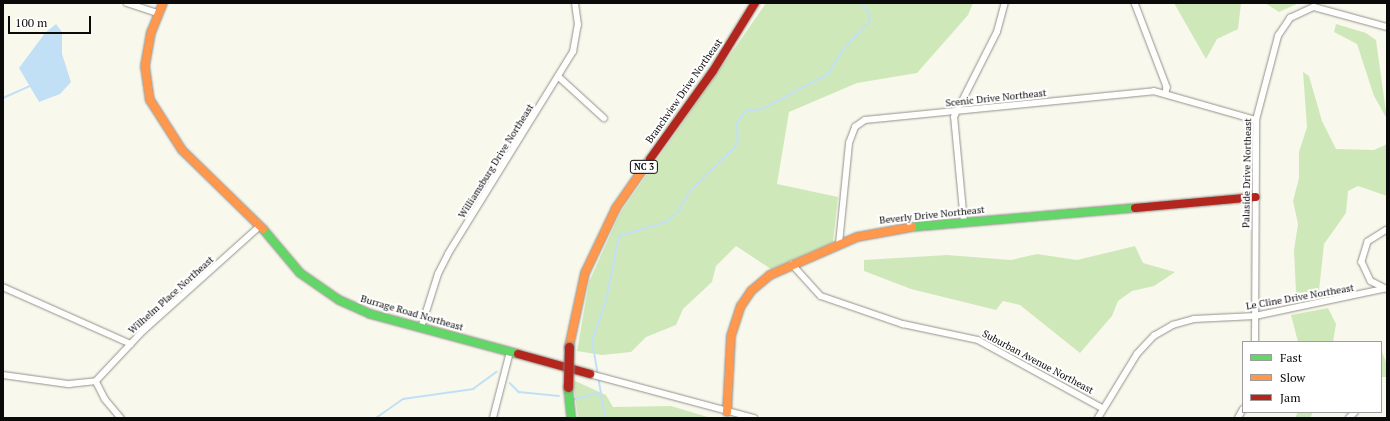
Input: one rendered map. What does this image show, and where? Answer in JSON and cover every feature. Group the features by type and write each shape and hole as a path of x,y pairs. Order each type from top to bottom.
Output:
{"street":[{"path":"127,3 158,14"},
{"name":"Burrage Road Northeast","path":"163,3 158,14 145,66 150,100 161,122 182,150 235,197 260,226 286,261 316,285 353,307 420,328 727,412 754,418"},
{"name":"Williamsburg Drive Northeast","path":"420,328 438,274 559,76 575,44 575,3"},
{"name":"Branchview Drive Northeast","path":"571,418 568,387 569,347 585,273 616,208 713,71 756,3"},
{"path":"964,222 954,122 956,111 997,32 1006,3"},
{"path":"1134,3 1167,87 1166,93"},
{"name":"Palaside Drive Northeast","path":"1255,341 1256,120 1275,44 1283,27 1304,9 1326,6 1387,27"},
{"path":"559,76 604,118"},
{"name":"Scenic Drive Northeast","path":"839,244 849,143 855,127 869,119 1166,93 1256,120"},
{"name":"Beverly Drive Northeast","path":"727,412 731,336 741,306 764,279 792,264 839,244 872,232 964,222 1255,197"},
{"name":"Wilhelm Place Northeast","path":"96,381 131,344 260,226"},
{"path":"1385,289 1367,276 1362,255 1372,237 1387,230"},
{"name":"Suburban Avenue Northeast","path":"792,264 821,296 903,324 978,340 1102,408"},
{"path":"3,288 131,344"},
{"name":"Le Cline Drive Northeast","path":"1098,418 1102,408 1137,354 1161,331 1194,319 1255,316 1385,289"},
{"path":"493,418 510,352"},
{"path":"3,375 69,384 96,381 105,399 122,418"}],"green space":[{"path":"766,3 973,3 968,15 917,73 857,83 789,112 777,184 838,197 833,242 771,269 736,246 716,266 712,282 683,309 676,325 646,337 631,352 602,355 577,351 589,282 620,213"},
{"path":"1174,3 1241,3 1238,29 1217,39 1206,59"},
{"path":"1265,3 1299,3 1279,12"},
{"path":"1336,24 1366,33 1376,40 1387,119 1374,96 1357,44 1334,32"},
{"path":"1303,72 1309,76 1322,121 1336,149 1374,150 1387,144 1387,196 1358,186 1348,191 1346,213 1324,244 1319,291 1296,293 1294,250 1298,224 1293,201 1299,178 1299,152 1307,127"},
{"path":"1135,246 1143,263 1175,272 1154,286 1132,291 1118,301 1112,316 1080,353 1020,305 1003,301 996,310 911,289 864,271 864,260 947,255 1011,260 1037,254 1077,260"},
{"path":"1328,308 1336,324 1333,341 1298,341 1291,315"},
{"path":"1382,352 1387,364 1387,377 1382,377"},
{"path":"573,380 606,395 613,407 671,406 711,418 578,418"},
{"path":"1298,413 1312,413 1310,418 1295,418"}],"water":[{"path":"56,24 62,32 62,54 71,82 60,94 39,102 19,68 45,33"}],"waterway":[{"path":"605,418 592,340 606,301 619,236 666,222 679,211 689,192 735,147 738,140 736,124 746,111 763,109 828,74 842,51 870,21 869,13 861,3"},
{"path":"3,98 30,86"},
{"path":"376,418 403,399 473,389 496,372"},
{"path":"510,383 519,392 559,396"},
{"path":"574,399 599,393"}],"traffic: fast":[{"path":"912,227 1135,208"},
{"path":"263,229 300,273 339,300 370,314 518,354"},
{"path":"568,387 571,418"}],"traffic: slow":[{"path":"163,3 151,32 145,66 150,100 182,150 263,229"},
{"path":"569,347 585,273 616,208 650,159"},
{"path":"727,412 731,336 741,306 751,291 770,275 857,237 912,227"}],"traffic: jam":[{"path":"650,159 713,71 755,3"},
{"path":"1135,208 1255,197"},
{"path":"568,387 569,347"},
{"path":"518,354 590,374"}]}
